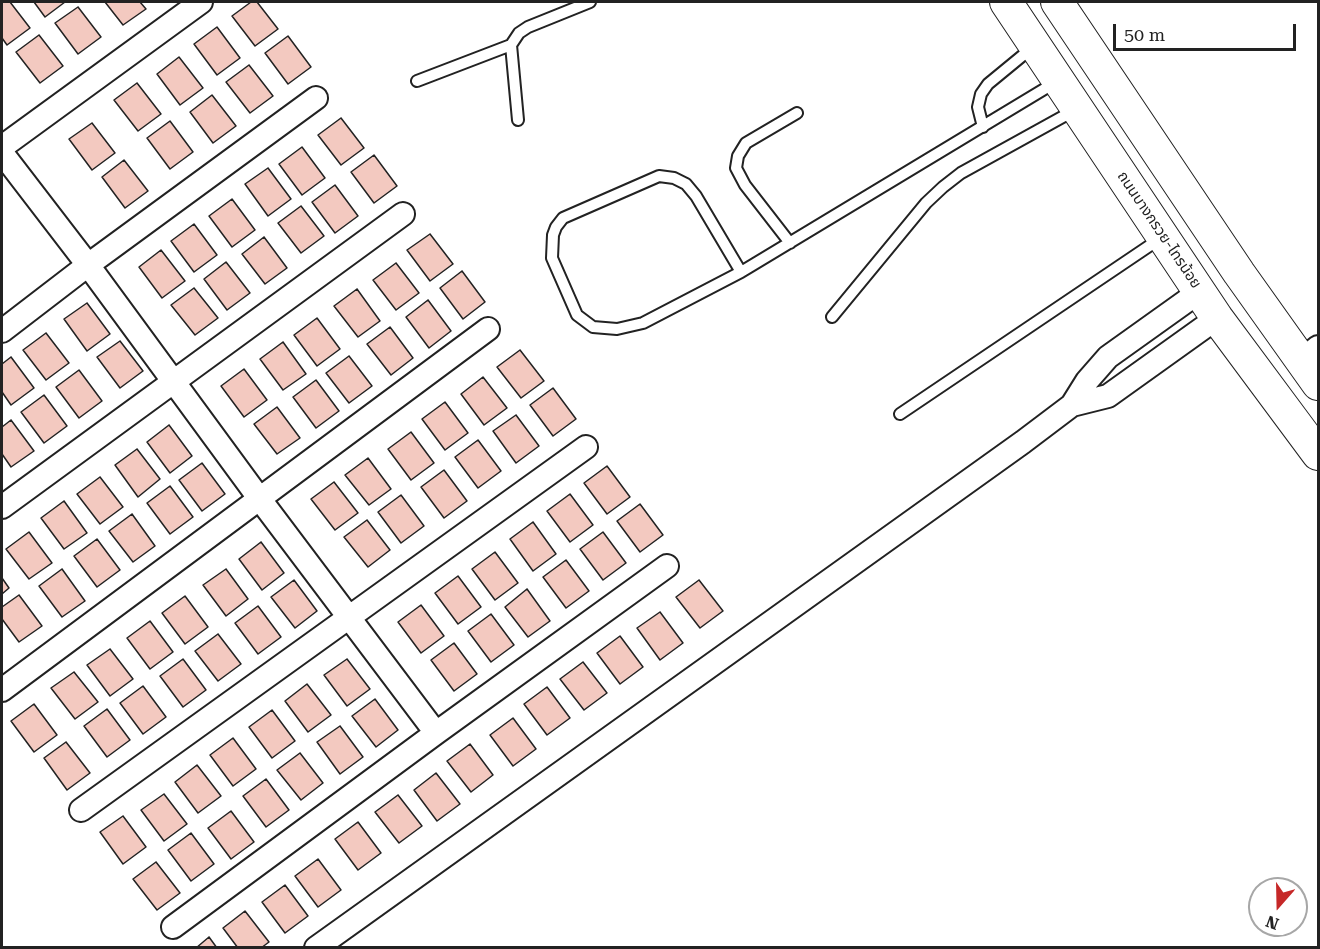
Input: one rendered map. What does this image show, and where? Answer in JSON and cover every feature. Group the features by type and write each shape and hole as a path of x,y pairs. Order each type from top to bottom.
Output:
{"main road":[{"name":"ถนนบางกรวย-ไทรน้อย","path":"1006,2 1199,292 1318,454"},
{"path":"1057,2 1175,179 1313,364"}],"street":[{"path":"2,147 201,2"},
{"path":"2,331 316,98"},
{"path":"2,153 436,733"},
{"path":"2,507 403,214"},
{"path":"316,948 1013,449 1072,405 1087,381 1108,357 1199,292"},
{"path":"1072,405 1108,396 1217,318"},
{"path":"2,690 488,329"},
{"path":"81,810 586,447"},
{"path":"173,927 667,566"}],"lane":[{"path":"417,81 511,45 519,33 528,27 590,2"},
{"path":"511,45 518,120"},
{"path":"983,127 978,107 981,94 988,84 1035,45"},
{"path":"741,272 696,196 686,184 674,178 659,176 563,218 553,235 552,258 578,315 593,327 617,329 643,323 741,272 1059,81"},
{"path":"832,317 926,203 943,187 961,173 1078,108"},
{"path":"790,243 745,185 736,168 738,156 746,143 796,113"},
{"path":"900,414 1163,236"}],"building":[{"path":"2,2 10,2 30,28 7,45 2,38"},
{"path":"34,2 65,2 45,17"},
{"path":"105,2 140,2 146,9 123,25"},
{"path":"251,2 257,2 278,29 255,46 232,16"},
{"path":"78,7 101,37 78,54 55,23"},
{"path":"217,27 240,58 217,75 194,44"},
{"path":"39,35 63,66 40,83 16,52"},
{"path":"288,36 311,67 288,84 265,53"},
{"path":"179,57 203,88 180,105 157,74"},
{"path":"249,65 273,96 250,113 226,82"},
{"path":"137,83 161,114 138,131 114,100"},
{"path":"212,95 236,126 213,143 190,112"},
{"path":"341,118 364,148 341,165 318,135"},
{"path":"170,121 193,152 170,169 147,138"},
{"path":"92,123 115,153 92,170 69,139"},
{"path":"302,147 325,178 302,195 279,164"},
{"path":"374,155 397,186 374,203 351,172"},
{"path":"124,160 148,191 125,208 102,177"},
{"path":"268,168 291,199 268,216 245,184"},
{"path":"335,185 358,216 335,233 312,202"},
{"path":"232,199 255,230 232,247 209,216"},
{"path":"301,206 324,236 301,253 278,223"},
{"path":"194,224 217,255 194,272 171,241"},
{"path":"430,234 453,264 430,281 407,250"},
{"path":"264,237 287,268 265,284 242,254"},
{"path":"161,250 185,281 162,298 139,267"},
{"path":"226,262 250,293 227,310 204,279"},
{"path":"396,263 419,293 396,310 373,280"},
{"path":"462,271 485,302 463,319 440,288"},
{"path":"194,288 218,318 195,335 171,305"},
{"path":"357,289 380,321 358,337 334,306"},
{"path":"428,300 451,331 429,348 406,317"},
{"path":"87,303 110,334 87,351 64,319"},
{"path":"317,318 340,349 317,366 294,335"},
{"path":"390,327 413,358 391,375 367,344"},
{"path":"46,333 69,363 46,380 23,350"},
{"path":"120,341 143,371 120,388 97,357"},
{"path":"283,342 306,374 283,390 260,359"},
{"path":"520,350 544,381 521,398 497,367"},
{"path":"349,356 372,386 349,403 326,373"},
{"path":"11,357 34,388 11,405 2,392 2,364"},
{"path":"244,369 267,400 244,417 221,386"},
{"path":"79,370 102,401 79,418 56,387"},
{"path":"483,377 507,408 484,425 461,394"},
{"path":"316,380 339,411 316,428 293,397"},
{"path":"553,388 576,419 553,436 530,405"},
{"path":"44,395 67,426 44,443 21,412"},
{"path":"445,402 468,433 445,450 422,419"},
{"path":"277,407 300,438 277,454 254,424"},
{"path":"516,415 539,446 516,463 493,431"},
{"path":"11,420 34,451 11,467 2,454 2,427"},
{"path":"169,425 192,456 170,473 147,442"},
{"path":"411,432 434,463 411,480 388,449"},
{"path":"478,440 501,471 478,488 455,457"},
{"path":"137,449 160,479 138,497 115,465"},
{"path":"368,458 391,489 369,505 345,475"},
{"path":"202,463 225,494 202,511 179,480"},
{"path":"607,466 630,497 607,514 584,483"},
{"path":"444,470 467,501 444,518 421,487"},
{"path":"100,477 123,507 100,524 77,494"},
{"path":"334,482 358,513 335,530 311,499"},
{"path":"170,486 193,517 170,534 147,503"},
{"path":"570,494 593,525 570,542 547,511"},
{"path":"401,495 424,526 401,543 378,512"},
{"path":"64,501 87,533 64,549 41,518"},
{"path":"640,504 663,535 640,552 617,521"},
{"path":"132,514 155,546 133,562 109,531"},
{"path":"367,520 390,550 368,567 344,537"},
{"path":"533,522 556,554 533,571 510,539"},
{"path":"29,532 52,563 29,579 6,549"},
{"path":"603,532 626,563 603,580 580,549"},
{"path":"97,539 120,570 97,587 74,556"},
{"path":"261,542 284,573 262,590 239,559"},
{"path":"495,552 518,583 495,600 472,569"},
{"path":"566,560 589,591 566,608 543,577"},
{"path":"62,569 85,601 62,617 39,586"},
{"path":"226,569 248,599 226,616 203,585"},
{"path":"458,576 481,607 458,624 435,593"},
{"path":"2,578 9,588 2,594"},
{"path":"294,580 317,611 295,628 271,597"},
{"path":"699,580 723,611 700,628 676,597"},
{"path":"527,589 550,621 528,637 505,607"},
{"path":"19,595 42,626 19,642 2,619 2,607"},
{"path":"185,596 208,627 185,644 162,613"},
{"path":"421,605 444,636 421,653 398,622"},
{"path":"258,606 281,637 258,654 235,623"},
{"path":"660,612 683,643 660,660 637,628"},
{"path":"491,614 514,645 491,662 468,631"},
{"path":"150,621 173,652 150,669 127,638"},
{"path":"218,634 241,664 218,681 195,651"},
{"path":"620,636 643,667 620,684 597,653"},
{"path":"454,643 477,674 454,691 431,660"},
{"path":"110,649 133,679 110,696 87,665"},
{"path":"183,659 206,690 183,707 160,676"},
{"path":"347,659 370,689 347,706 324,675"},
{"path":"583,662 607,693 584,710 560,679"},
{"path":"74,672 98,702 75,719 51,688"},
{"path":"307,684 331,715 308,732 285,701"},
{"path":"143,686 166,717 143,734 120,703"},
{"path":"547,687 570,718 547,735 524,704"},
{"path":"375,699 398,730 376,747 352,716"},
{"path":"34,704 57,735 34,752 11,721"},
{"path":"107,709 130,740 107,757 84,726"},
{"path":"272,710 295,741 272,758 249,727"},
{"path":"513,718 536,749 513,766 490,735"},
{"path":"340,726 363,757 340,774 317,742"},
{"path":"233,738 256,769 233,786 210,755"},
{"path":"66,742 90,773 67,790 44,758"},
{"path":"470,744 493,775 471,792 447,761"},
{"path":"300,753 323,783 301,800 277,770"},
{"path":"197,765 221,796 198,813 175,782"},
{"path":"436,773 460,804 437,821 414,790"},
{"path":"266,779 289,810 266,827 243,796"},
{"path":"164,794 187,824 164,841 141,810"},
{"path":"398,795 422,826 399,843 375,812"},
{"path":"231,811 254,842 231,859 208,828"},
{"path":"123,816 146,847 123,864 100,832"},
{"path":"358,822 381,853 358,870 335,839"},
{"path":"191,833 214,864 191,881 168,850"},
{"path":"318,859 341,890 318,907 295,876"},
{"path":"156,862 180,893 157,910 133,879"},
{"path":"285,885 308,916 285,933 262,902"},
{"path":"245,911 269,942 261,948 238,948 223,928"},
{"path":"209,937 217,948 196,948"}]}
